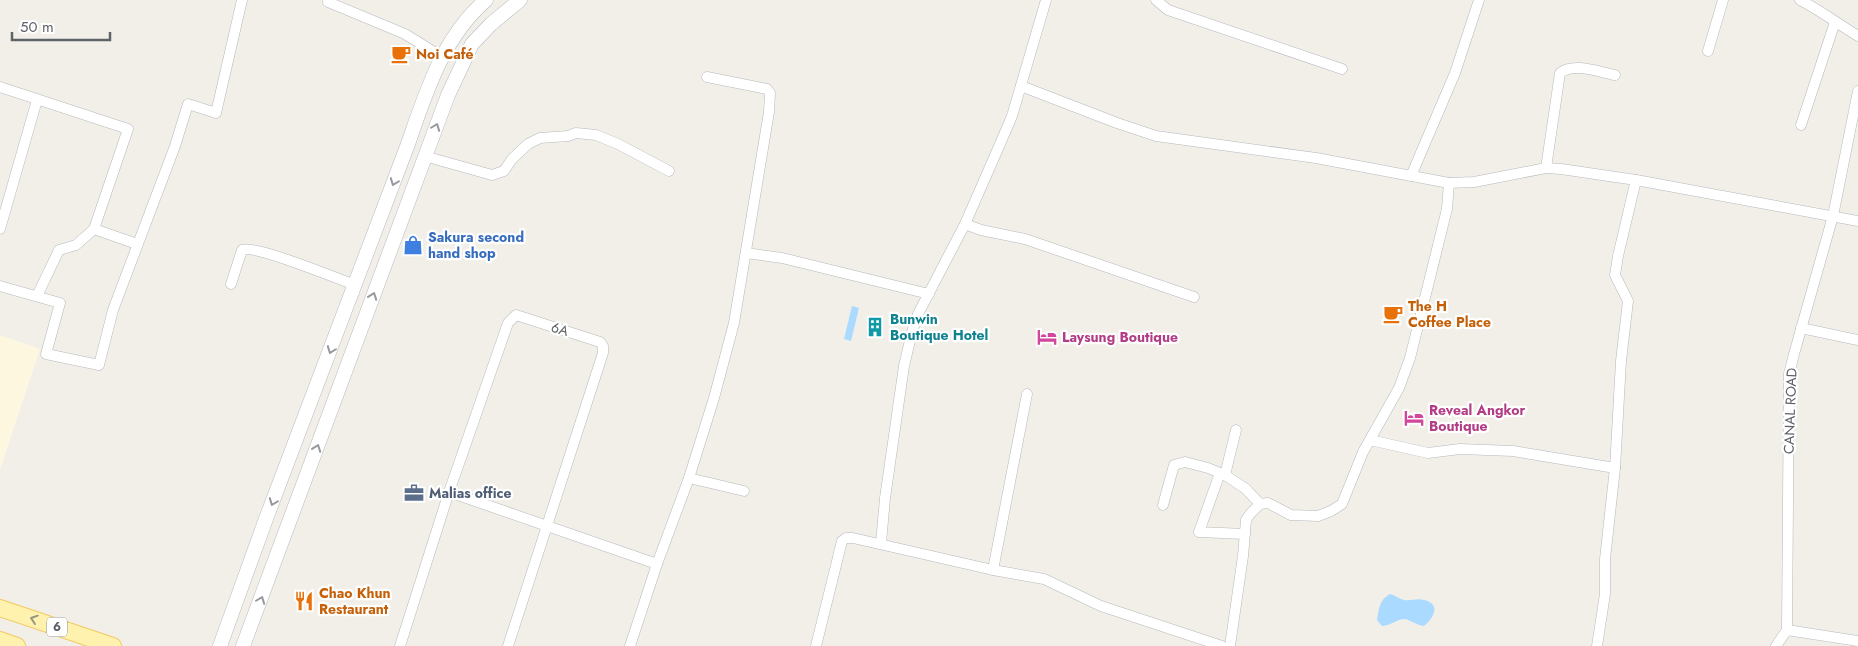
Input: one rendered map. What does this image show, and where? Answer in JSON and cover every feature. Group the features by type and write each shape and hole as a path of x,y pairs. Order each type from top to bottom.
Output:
{"main road":[{"path":"220,646 428,88 442,57 472,12 486,0"},
{"path":"243,646 448,95 472,44 491,24 520,0"},
{"name":"6","path":"0,608 113,646"}],"street":[{"path":"0,286 60,303 46,354 99,365 112,310 175,146 188,104 216,114 242,0"},
{"path":"880,543 904,366 912,332 918,314 966,224 1009,123 1046,0"},
{"path":"1156,0 1168,10 1342,69"},
{"path":"1411,176 1455,73 1479,0"},
{"path":"1708,51 1723,0"},
{"path":"1800,0 1816,4 1835,22 1858,36"},
{"path":"328,2 405,34 442,57"},
{"path":"1800,125 1835,22"},
{"path":"1546,168 1560,73 1565,69 1573,67 1615,75"},
{"path":"630,646 714,398 734,323 769,112 770,93 766,89 707,77"},
{"path":"1021,86 1156,136 1316,158 1449,183 1474,182 1546,168 1636,180 1858,221"},
{"path":"0,87 128,129 94,229 76,245 59,250 37,296"},
{"name":"CANAL ROAD","path":"1787,630 1789,374 1834,216 1858,91"},
{"path":"0,229 37,100"},
{"path":"424,156 492,176 504,171 512,159 528,144 540,138 568,136 576,133 596,135 618,144 669,171"},
{"path":"1597,646 1603,615 1605,559 1616,468 1621,361 1628,301 1615,275 1636,180"},
{"path":"1230,646 1246,520 1260,504 1268,503 1291,515 1318,516 1342,504 1370,440 1399,388 1410,358 1447,209 1449,183"},
{"path":"966,224 981,230 1025,239 1194,297"},
{"path":"94,229 137,244"},
{"path":"231,284 242,250 248,248 355,285"},
{"path":"746,253 782,258 929,294"},
{"name":"6A","path":"400,646 449,492 508,323 516,315 600,342 603,346 603,353 508,646"},
{"path":"1801,328 1858,340"},
{"path":"993,570 1027,394"},
{"path":"1236,430 1222,474 1199,532 1245,534"},
{"path":"1370,440 1428,453 1460,449 1513,451 1616,468"},
{"path":"1163,505 1174,465 1185,462 1222,474 1246,489 1260,504"},
{"path":"688,478 744,492"},
{"path":"449,492 657,564"},
{"path":"816,646 842,541 846,538 880,543 993,570 1044,579 1101,606 1222,646"},
{"path":"1776,646 1787,630 1858,641"}],"shaded area":[{"path":"0,335 40,349 0,470"}],"water":[{"path":"852,306 859,308 851,341 844,339"},
{"path":"1390,594 1404,600 1421,599 1430,602 1434,608 1433,616 1424,626 1405,619 1382,626 1377,620 1379,609 1386,596"}],"place":[{"name":"Noi Café","path":"401,54"},
{"name":"Sakura second hand shop","path":"413,245"},
{"name":"The H Coffee Place","path":"1393,314"},
{"name":"Bunwin Boutique Hotel","path":"875,327"},
{"name":"Laysung Boutique","path":"1047,337"},
{"name":"Reveal Angkor Boutique","path":"1414,418"},
{"name":"Malias office","path":"414,493"},
{"name":"Chao Khun Restaurant","path":"304,601"}]}
